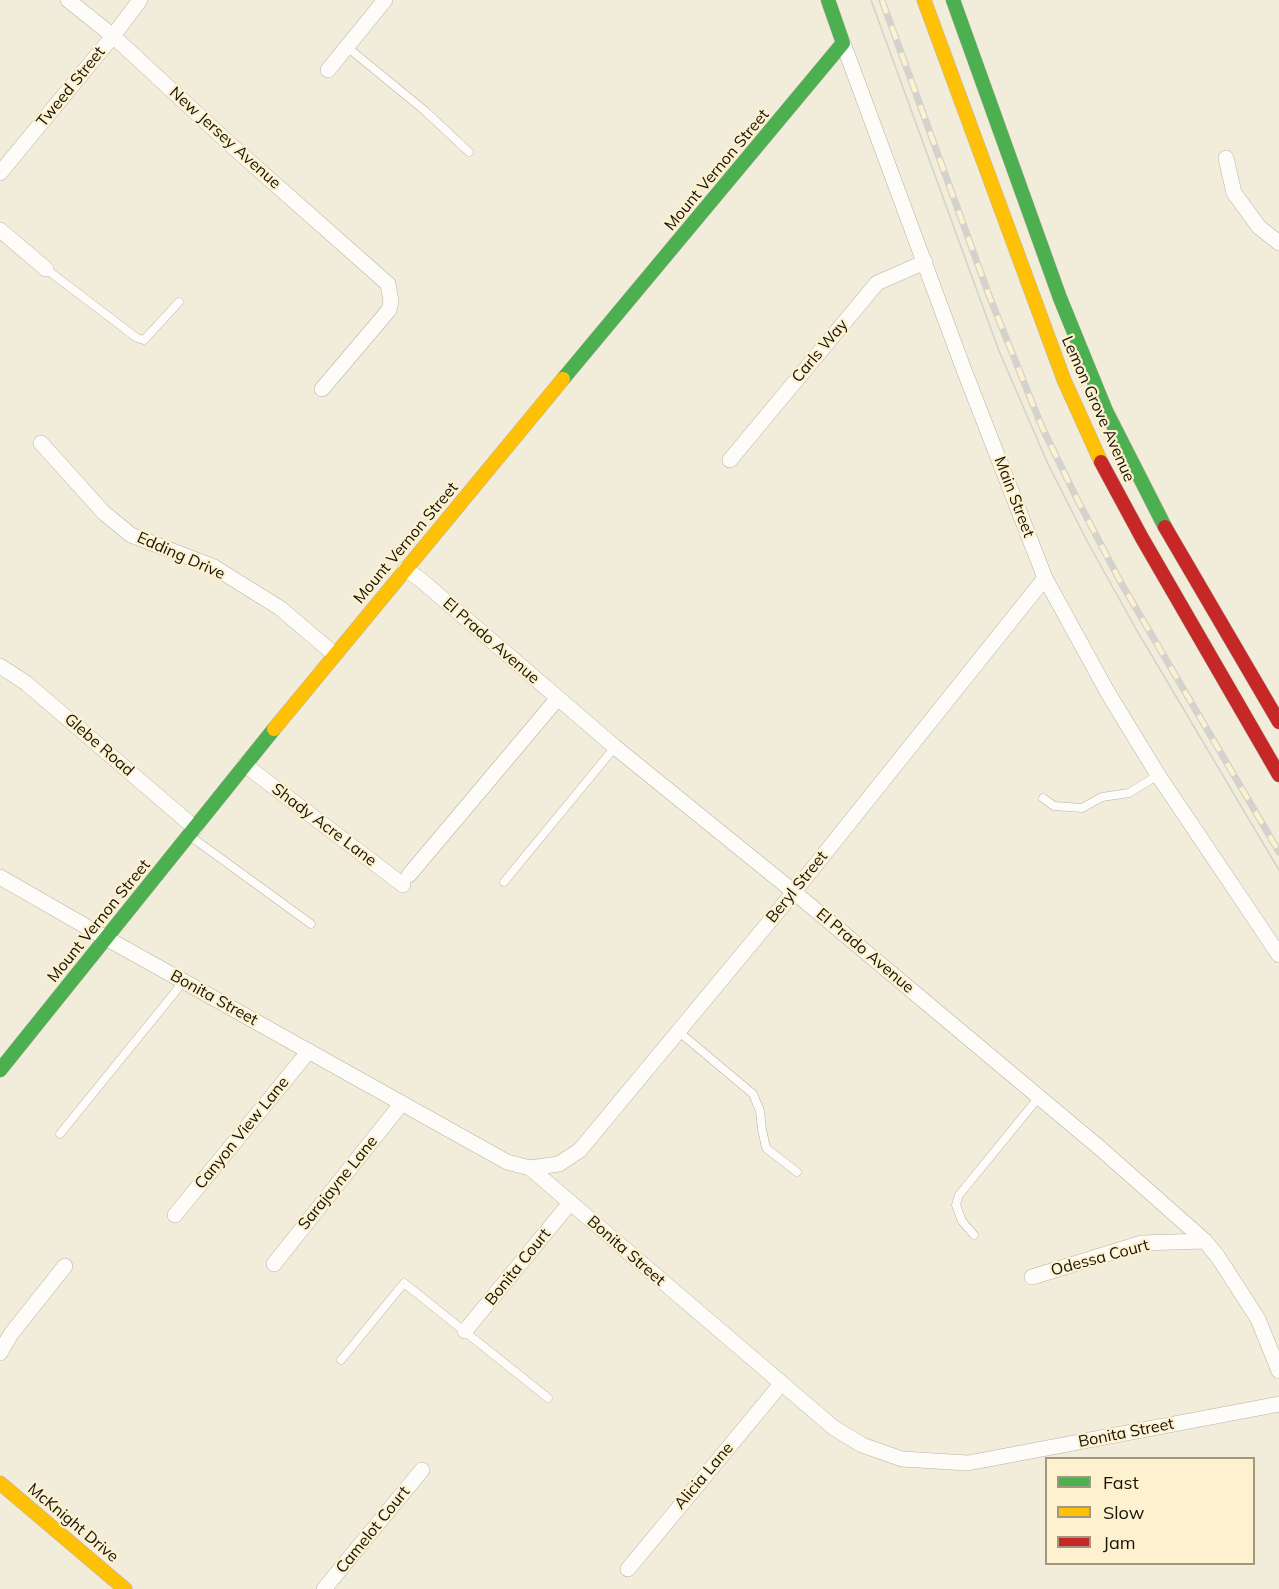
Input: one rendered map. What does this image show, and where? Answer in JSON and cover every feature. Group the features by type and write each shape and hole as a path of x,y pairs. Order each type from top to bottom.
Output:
{"main road":[{"name":"Main Street","path":"828,0 843,43"},
{"name":"Lemon Grove Avenue","path":"924,0 1064,380 1102,464 1220,676 1279,776"},
{"name":"Lemon Grove Avenue","path":"953,0 1059,298 1106,411 1154,505 1279,722"},
{"name":"Mount Vernon Street","path":"0,1070 334,654 843,43"},
{"path":"1220,676 1242,661"},
{"name":"McKnight Drive","path":"0,1483 125,1589"}],"street":[{"name":"New Jersey Avenue","path":"68,0 113,36 232,147 388,284 392,301 388,310 322,389"},
{"name":"Tweed Street","path":"0,173 140,0"},
{"path":"327,70 385,0"},
{"name":"Main Street","path":"843,43 964,370 1045,578 1108,693 1158,775 1279,955"},
{"path":"1226,158 1234,193 1259,227 1279,243"},
{"path":"0,230 46,269"},
{"name":"Carls Way","path":"730,460 877,283 925,262"},
{"name":"Edding Drive","path":"41,443 104,513 131,535 214,567 280,608 334,654"},
{"name":"El Prado Avenue","path":"405,569 421,580 615,747 794,892 1205,1241 1258,1318 1279,1371"},
{"name":"Beryl Street","path":"530,1168 558,1164 580,1150 794,892 1045,578"},
{"name":"Glebe Road","path":"0,666 26,683 192,831"},
{"name":"Shady Acre Lane","path":"245,765 406,880 558,698"},
{"name":"Bonita Street","path":"0,877 507,1162 530,1168 781,1384 834,1428 862,1445 902,1459 968,1463 1279,1404"},
{"name":"Canyon View Lane","path":"175,1215 309,1051"},
{"name":"Sarajayne Lane","path":"274,1264 402,1103"},
{"name":"Bonita Court","path":"465,1331 570,1203"},
{"name":"Odessa Court","path":"1032,1277 1142,1243 1205,1241"},
{"path":"0,1353 11,1334 65,1266"},
{"name":"Alicia Lane","path":"628,1569 781,1384"},
{"name":"Camelot Court","path":"324,1589 422,1470"}],"lane":[{"path":"347,47 424,110 469,152"},
{"path":"46,269 136,338 144,340 178,302"},
{"path":"504,882 615,747"},
{"path":"1043,798 1054,806 1082,808 1102,797 1129,793 1158,775"},
{"path":"192,831 311,924"},
{"path":"60,1134 184,981"},
{"path":"678,1031 753,1094 760,1111 766,1148 797,1172"},
{"path":"974,1235 962,1221 956,1205 958,1195 1039,1098"},
{"path":"342,1360 404,1282 548,1398"}],"tram line":[{"path":"871,0 999,351 1048,464 1087,541 1136,629 1279,870"}],"railway":[{"path":"882,0 990,298 1042,427 1120,581 1279,852"}],"traffic: fast":[{"path":"563,379 843,43 828,0"},
{"path":"953,0 1060,298 1106,411 1165,527"},
{"path":"0,1070 274,729"}],"traffic: slow":[{"path":"924,0 1064,380 1101,462"},
{"path":"274,729 563,379"},
{"path":"0,1483 125,1589"}],"traffic: jam":[{"path":"1101,462 1142,538 1279,775"},
{"path":"1165,527 1279,722"}]}
